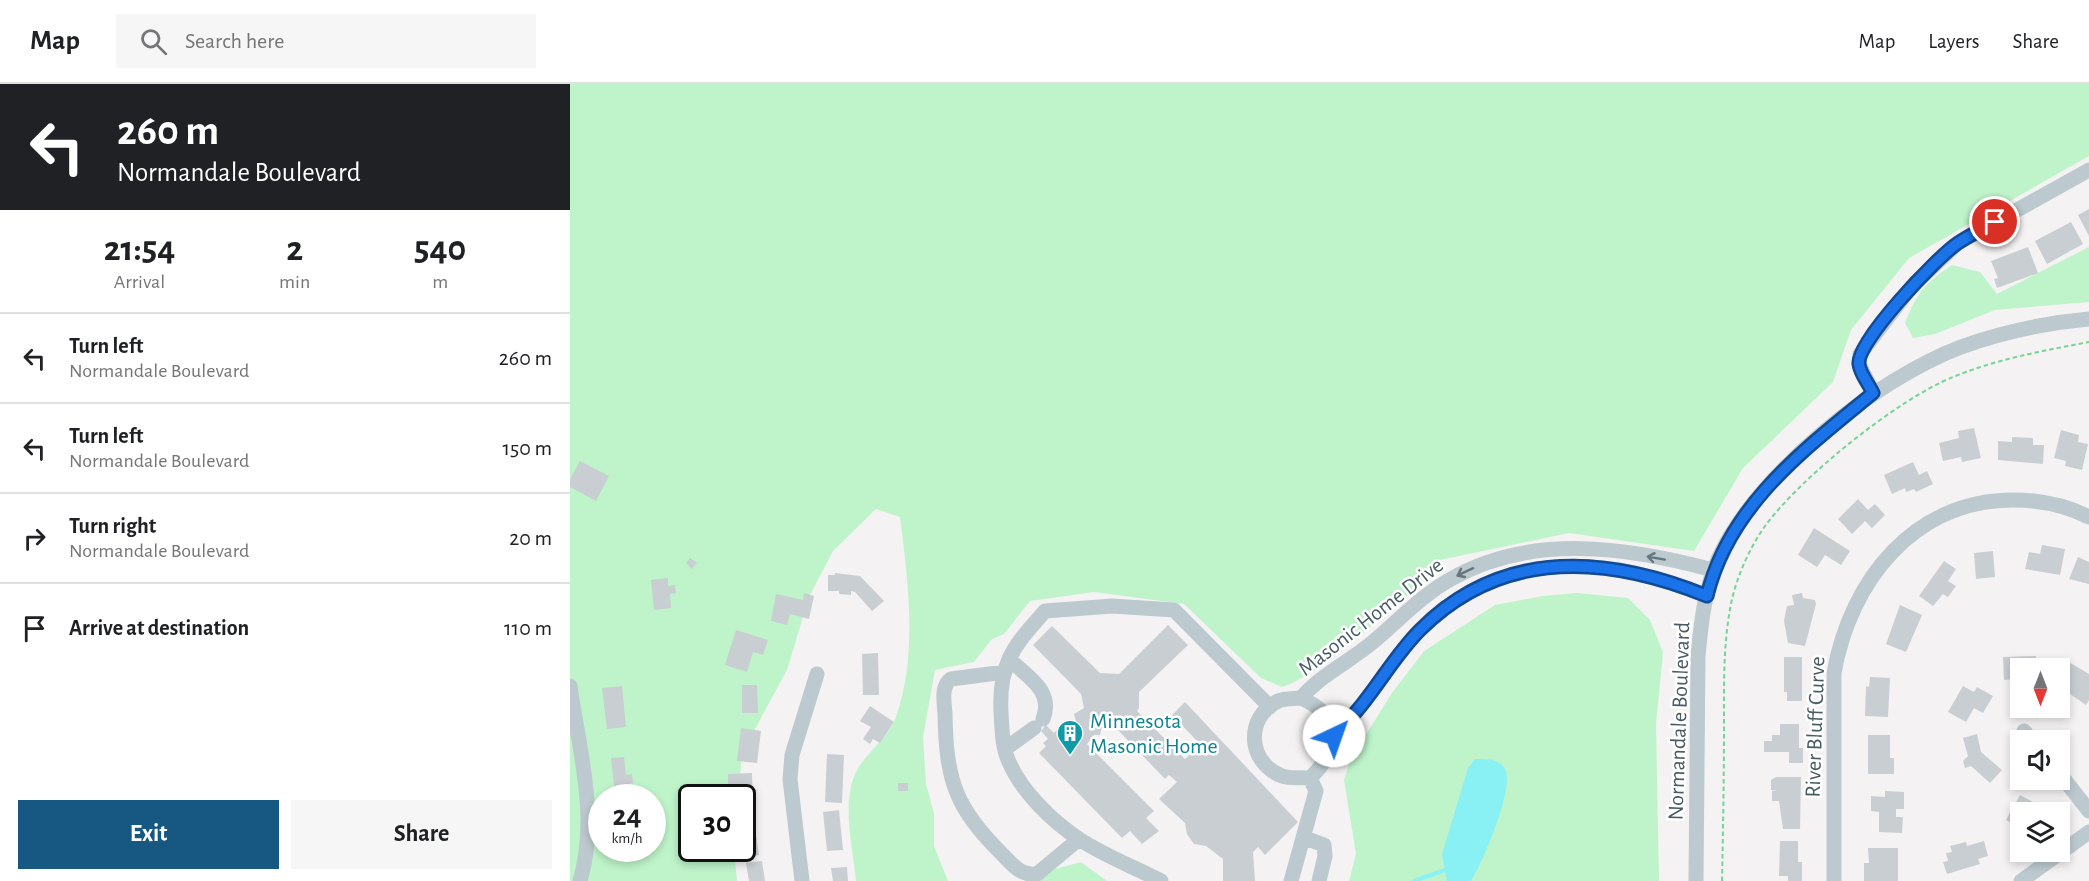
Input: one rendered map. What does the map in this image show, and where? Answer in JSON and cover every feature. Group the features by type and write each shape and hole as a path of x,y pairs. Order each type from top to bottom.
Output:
{"street":[{"path":"1873,393 1859,364 1860,354 1893,308 1933,264 1958,243 2089,170"},
{"name":"Normandale Boulevard","path":"1696,881 1698,656 1701,622 1713,570 1734,531 1771,482 1809,446 1873,393 1959,348 2004,333 2052,323 2089,319"},
{"name":"River Bluff Curve","path":"1834,881 1834,673 1840,642 1850,614 1883,561 1902,542 1947,513 1965,507 2000,500 2028,500 2054,504 2089,517"},
{"name":"Masonic Home Drive","path":"1301,698 1316,681 1370,645 1442,585 1486,562 1546,549 1600,548 1713,570"},
{"name":"Masonic Home Drive","path":"1334,736 1364,703 1390,664 1420,630 1471,589 1540,568 1591,566 1664,578 1707,596"},
{"path":"1161,881 1109,857 1079,839 1052,818 1017,778 1005,749 1000,696 1007,665 1018,642 1045,611 1112,606 1174,610 1270,707"},
{"path":"1005,749 1039,724 1047,699 1043,691 1007,665 951,679 944,688 945,741 954,791 982,835 1019,871 1028,875 1037,874 1079,839"},
{"path":"802,881 790,779 792,755 817,674"},
{"path":"570,688 588,817 587,845 580,881"},
{"path":"1301,698 1318,706 1330,720 1334,736 1330,755 1310,778 1284,777 1267,768 1258,756 1253,737 1258,720 1280,700 1301,698"},
{"path":"1291,881 1305,838 1316,791 1310,778"},
{"path":"2070,787 2089,811"},
{"path":"2021,881 2089,832"},
{"path":"1305,838 1324,845 1325,856 1319,881"}],"path":[{"path":"1722,881 1725,648 1731,602 1747,558 1765,526 1788,499 1872,426 1951,377 2009,356 2089,342"}],"green space":[{"path":"570,84 2089,84 2089,156 1909,258 1851,330 1833,382 1743,468 1694,551 1569,533 1435,561 1427,579 1356,639 1318,668 1282,687 1261,678 1184,604 1094,592 1030,601 1004,634 992,639 974,662 935,670 923,737 926,784 934,814 934,846 948,881 856,881 849,826 849,797 860,765 888,732 896,717 903,693 909,643 908,592 900,517 876,509 833,551 809,597 787,670 742,753 739,784 678,784 678,862 735,862 737,881 570,881"},
{"path":"2089,247 2089,302 1995,310 1935,334 1913,338 1905,323 1913,304 1923,290 1935,277 1952,265 1980,272 1997,294"},
{"path":"1577,593 1628,598 1650,620 1663,652 1656,724 1659,881 1349,881 1356,854 1344,780 1350,760 1392,693 1424,651 1495,605 1543,596"},
{"path":"1081,862 1107,881 1033,881 1055,869"}],"water":[{"path":"1475,759 1492,760 1505,769 1507,779 1502,808 1471,881 1447,881 1442,854 1468,768"}],"building":[{"path":"2089,209 2089,236 2078,215"},
{"path":"2071,222 2083,244 2047,264 2035,241"},
{"path":"2028,247 2038,273 1997,288 1994,279 1998,278 1991,261"},
{"path":"1974,428 1981,458 1962,462 1961,457 1943,461 1939,443 1959,438 1958,431"},
{"path":"2061,430 2079,435 2078,442 2088,444 2082,470 2065,466 2066,461 2054,458"},
{"path":"2012,437 2033,438 2033,445 2044,445 2043,464 1998,460 1998,441 2012,442"},
{"path":"580,461 609,476 596,501 570,487 570,479"},
{"path":"1913,462 1919,475 1927,471 1933,484 1916,492 1914,489 1906,492 1905,488 1892,494 1884,475"},
{"path":"1858,499 1868,510 1875,504 1885,515 1872,528 1865,521 1852,534 1838,519"},
{"path":"1814,528 1850,551 1841,565 1825,555 1817,567 1798,555"},
{"path":"2042,545 2065,549 2060,575 2025,569 2029,552 2040,554"},
{"path":"1993,551 1995,577 1976,579 1974,553"},
{"path":"2078,557 2089,562 2089,584 2069,579"},
{"path":"690,558 697,563 692,569 686,563"},
{"path":"1944,561 1956,569 1948,581 1956,586 1948,597 1943,594 1933,606 1919,596"},
{"path":"835,573 860,576 884,601 872,611 855,592 851,591 851,595 839,594 839,591 828,591 828,575 835,575"},
{"path":"668,578 668,586 675,585 676,593 670,594 671,608 654,610 651,580"},
{"path":"804,593 814,596 809,619 790,614 787,625 771,621 776,594 803,600"},
{"path":"1802,593 1803,598 1815,600 1816,604 1805,646 1788,643 1784,621 1787,606 1794,605 1792,595"},
{"path":"1900,605 1922,615 1906,652 1886,644"},
{"name":"Minnesota Masonic Home","path":"1168,625 1188,645 1139,692 1137,711 1185,759 1200,744 1172,715 1185,702 1298,822 1265,855 1258,847 1253,852 1255,881 1223,881 1223,859 1206,846 1194,844 1187,834 1185,823 1159,799 1177,782 1169,775 1165,779 1117,729 1106,730 1102,726 1100,735 1094,735 1087,744 1154,811 1146,818 1159,831 1142,844 1130,831 1122,838 1039,753 1046,746 1043,743 1048,739 1041,731 1046,725 1054,733 1058,729 1061,731 1070,722 1073,725 1076,722 1074,714 1084,708 1081,694 1033,645 1052,626 1100,673 1119,674"},
{"path":"736,630 768,640 763,655 753,652 747,672 725,665"},
{"path":"878,653 879,695 863,695 862,654"},
{"path":"2036,656 2036,658 2010,658 2010,680 2004,680 2003,657"},
{"path":"1784,657 1802,657 1802,701 1787,701 1787,692 1784,692"},
{"path":"2070,663 2089,674 2089,700 2086,705 2070,694"},
{"path":"1870,677 1890,678 1888,717 1865,716 1866,686 1869,687"},
{"path":"742,685 757,685 758,713 742,713"},
{"path":"622,686 626,727 607,729 602,688"},
{"path":"1963,686 1974,692 1977,687 1993,696 1983,713 1974,708 1966,722 1948,712"},
{"path":"870,706 894,722 880,743 873,739 870,744 863,739 871,727 860,721"},
{"path":"1780,724 1799,724 1799,748 1803,748 1803,763 1789,763 1789,752 1764,752 1764,741 1772,741 1772,735 1780,735"},
{"path":"741,728 761,731 757,763 737,761"},
{"path":"1977,734 1981,752 2002,770 1990,783 1971,766 1965,768 1963,761 1968,756 1963,738"},
{"path":"1868,735 1890,735 1890,758 1894,758 1894,774 1868,774"},
{"path":"827,754 844,755 842,803 825,802"},
{"path":"624,757 626,775 632,774 633,783 614,784 611,758"},
{"path":"752,773 752,784 728,784 728,774"},
{"path":"1776,777 1801,777 1800,829 1783,829 1779,801 1772,801 1772,791 1777,790 1771,790 1771,780"},
{"path":"898,783 908,783 908,791 898,791"},
{"path":"1885,791 1904,792 1904,809 1896,809 1896,817 1903,817 1902,833 1879,832 1879,812 1871,811 1871,796 1885,797"},
{"path":"2020,795 2033,802 2016,802"},
{"path":"839,810 843,850 827,851 823,812"},
{"path":"756,835 759,855 756,855"},
{"path":"1780,841 1798,841 1798,862 1802,862 1802,881 1788,881 1788,876 1779,876"},
{"path":"1984,841 1988,856 1978,859 1980,864 1947,874 1943,862 1948,861 1946,853 1952,852 1950,846 1966,842 1967,846"},
{"path":"1868,848 1898,848 1898,881 1864,881 1864,863 1869,863"},
{"path":"762,861 765,881 749,881 746,863"},
{"path":"847,867 848,881 833,881 831,868"}],"waterway":[{"path":"1414,881 1445,870"}],"place":[{"name":"Minnesota Masonic Home","path":"1070,756"}],"route":[{"path":"1334,736 1364,703 1390,664 1420,630 1471,589 1540,568 1591,566 1664,578 1707,596 1720,553 1750,508 1771,482 1809,446 1873,393 1862,373 1859,364 1860,354 1893,308 1933,264 1958,243 1995,222"}]}
